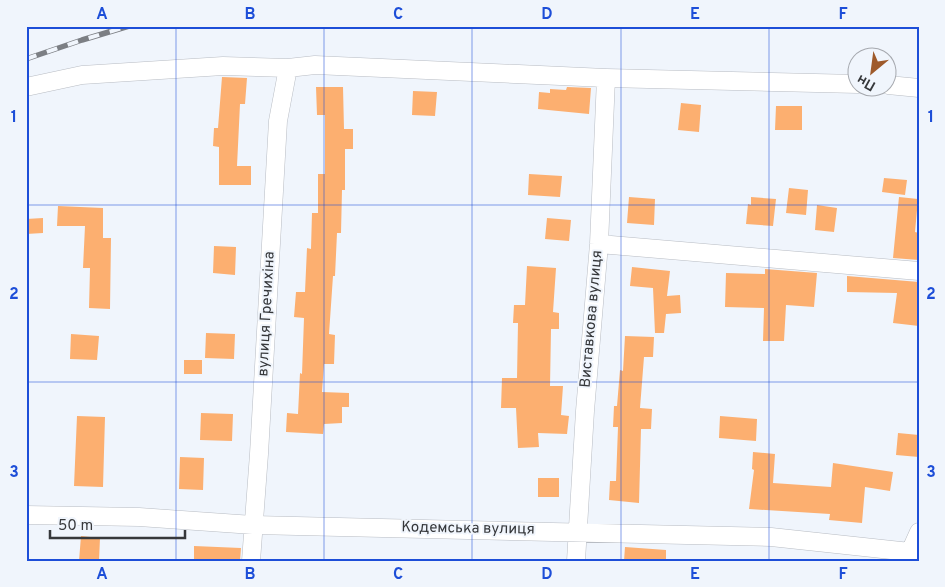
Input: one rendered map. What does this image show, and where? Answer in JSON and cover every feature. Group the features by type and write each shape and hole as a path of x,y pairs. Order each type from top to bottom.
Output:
{"street":[{"path":"26,87 82,75 223,66 288,68 315,65 606,78 848,84"},
{"name":"вулиця Гречихіна","path":"251,561 260,444 278,121 288,68"},
{"name":"Виставкова вулиця","path":"576,561 585,411 599,244 606,78"},
{"path":"898,86 919,88"},
{"path":"599,244 919,271"},
{"name":"Кодемська вулиця","path":"26,515 139,517 253,525 771,536 908,556"},
{"path":"908,556 919,532"}],"building":[{"path":"222,77 247,78 245,104 240,104 237,166 251,166 251,185 219,185 219,147 213,146 214,128 218,128"},
{"path":"316,87 343,87 344,129 353,129 353,149 345,149 345,190 342,190 341,233 337,233 335,276 333,276 329,334 335,335 334,364 324,364 322,392 349,393 349,407 342,407 342,423 324,424 323,434 286,432 287,413 298,414 300,373 302,374 304,318 294,317 296,292 305,292 307,248 311,249 312,213 318,213 318,174 325,174 325,115 317,115"},
{"path":"567,87 591,88 589,114 538,109 539,92 550,93 550,89 566,90"},
{"path":"413,91 437,92 435,116 412,115"},
{"path":"681,103 701,105 699,132 678,130"},
{"path":"776,106 802,106 802,130 775,130"},
{"path":"529,174 562,176 560,197 528,195"},
{"path":"884,178 907,180 905,195 882,192"},
{"path":"789,188 808,190 806,215 786,213"},
{"path":"629,197 655,199 654,225 627,223"},
{"path":"751,197 776,199 773,226 746,224 748,204 751,205"},
{"path":"899,197 918,199 915,232 919,233 919,260 893,258"},
{"path":"817,205 837,208 834,232 815,230"},
{"path":"58,206 103,208 103,238 111,238 110,309 89,308 90,268 83,268 85,226 57,226"},
{"path":"43,218 43,233 26,234 26,219"},
{"path":"547,218 571,220 569,241 545,239"},
{"path":"214,246 236,247 235,275 213,273"},
{"path":"527,266 556,268 553,312 559,313 559,329 551,329 550,386 563,386 561,415 569,416 567,434 538,433 539,447 518,448 516,408 501,408 502,378 517,378 518,323 513,323 514,305 525,305"},
{"path":"632,267 670,271 667,296 680,295 681,313 666,314 664,333 655,333 653,288 630,286"},
{"path":"765,269 817,273 814,307 786,305 784,341 763,341 764,308 725,307 726,273 765,274"},
{"path":"847,276 919,282 919,326 893,323 897,293 847,292"},
{"path":"206,333 235,334 234,359 205,358"},
{"path":"71,334 99,336 97,360 70,359"},
{"path":"625,336 654,337 653,357 644,357 640,408 652,409 651,429 641,429 639,503 609,500 610,481 616,481 618,427 613,427 614,406 617,406 620,370 623,371"},
{"path":"184,360 202,360 202,374 184,374"},
{"path":"201,413 233,414 232,441 200,440"},
{"path":"77,416 105,417 103,487 74,486"},
{"path":"720,416 757,419 756,441 719,438"},
{"path":"898,433 919,435 919,457 896,455"},
{"path":"753,452 775,454 773,483 831,487 833,463 893,472 890,491 865,487 862,523 829,520 830,514 749,509 754,470 752,469"},
{"path":"180,457 204,458 203,490 179,489"},
{"path":"538,478 559,478 559,497 538,497"},
{"path":"81,536 100,538 99,561 79,561"},
{"path":"194,546 241,548 240,561 194,561"},
{"path":"625,547 666,550 666,561 624,561"}],"railway":[{"path":"26,59 129,26"}]}
